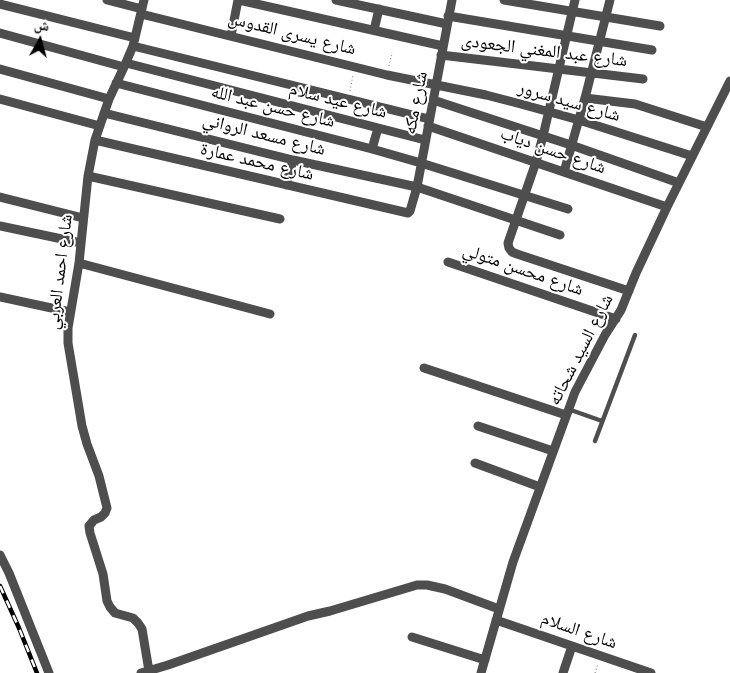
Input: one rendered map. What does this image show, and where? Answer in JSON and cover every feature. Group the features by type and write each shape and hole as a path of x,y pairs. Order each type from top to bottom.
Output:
{"street":[{"name":"شارع يسرى القدوس","path":"107,0 143,8 230,36 387,75 436,85"},
{"name":"شارع عبد المغني الجعودى","path":"239,0 374,30 442,50 559,69 643,78"},
{"path":"230,36 239,0"},
{"path":"336,0 448,20 652,50"},
{"name":"شارع مكه","path":"410,211 417,187 452,0"},
{"path":"504,0 660,26"},
{"path":"574,0 536,162 508,243 512,252 517,254 629,291"},
{"path":"564,172 610,0"},
{"name":"شارع حسن دياب","path":"0,4 428,122 564,172 667,206"},
{"name":"شارع احمد العربي","path":"143,8 134,42 109,99 95,140 88,176 79,263 68,328 68,343 78,407 87,444 99,476 107,508 105,513 94,520 89,526 90,533 103,574 107,601 110,608 115,612 133,618 142,629 145,672"},
{"path":"374,30 379,9"},
{"name":"شارع عيد سلام","path":"0,33 425,140"},
{"path":"0,69 109,99"},
{"name":"شارع السيد شحاته","path":"481,673 513,562 575,392 605,334 616,319 667,206 730,81"},
{"name":"شارع حسن عبد الله","path":"116,83 372,149 568,209"},
{"name":"شارع سيد سرور","path":"436,85 486,95 579,120 692,156"},
{"path":"585,98 634,104 707,127"},
{"path":"0,99 100,126"},
{"path":"433,100 679,183"},
{"name":"شارع مسعد الرواني","path":"104,112 293,160 417,187 560,235"},
{"path":"372,149 378,128"},
{"name":"شارع محمد عمارة","path":"95,140 407,214 410,211"},
{"path":"286,185 293,160"},
{"path":"88,176 280,218"},
{"path":"0,197 83,218"},
{"path":"0,226 81,243"},
{"name":"شارع محسن متولي","path":"448,262 616,319"},
{"path":"79,263 270,314"},
{"path":"0,297 70,312"},
{"path":"424,368 567,412"},
{"path":"478,426 553,451"},
{"path":"475,463 540,487"},
{"path":"0,555 10,573 49,673"},
{"path":"145,672 308,616 417,585 445,589 499,609"},
{"name":"شارع السلام","path":"496,620 650,673"},
{"path":"412,637 485,660"},
{"path":"563,673 572,646"},
{"path":"619,673 622,663"}],"lane":[{"path":"595,441 635,335"},
{"path":"567,412 602,421"}],"path":[{"path":"387,75 392,52"},
{"path":"348,99 355,67"},
{"path":"595,673 600,656"}],"railway":[{"path":"0,586 37,673"}]}
